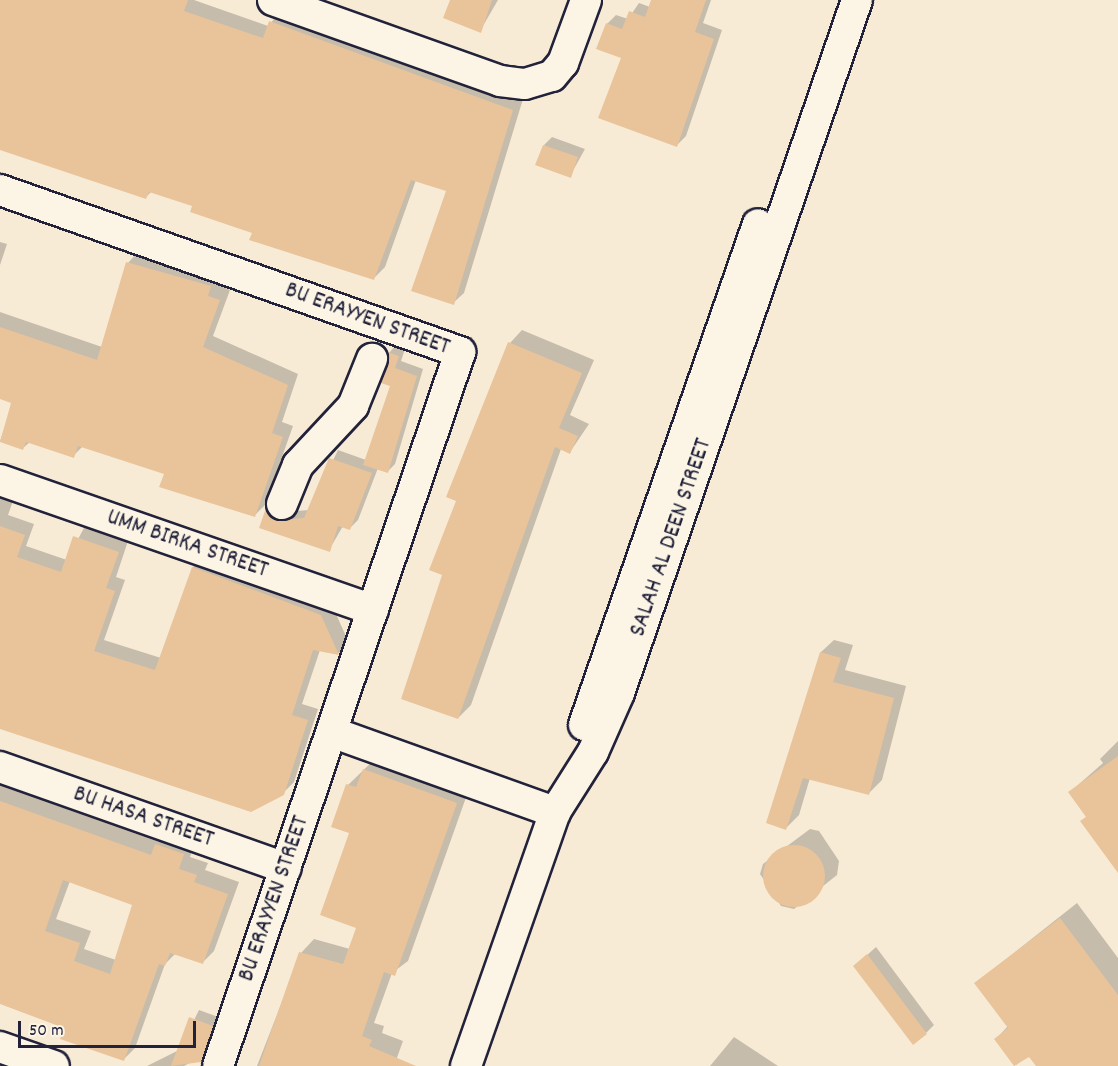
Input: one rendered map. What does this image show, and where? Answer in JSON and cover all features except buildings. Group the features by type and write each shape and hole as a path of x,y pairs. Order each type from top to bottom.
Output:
{"street":[{"path":"273,0 500,81 525,84 552,76 563,63 586,0"},
{"name":"SALAH AL DEEN STREET","path":"446,1066 598,688 837,0"},
{"name":"SALAH AL DEEN STREET","path":"466,1066 548,810 592,752 619,693 857,0"},
{"name":"BU ERAYYEN STREET","path":"0,190 378,344 460,352 334,733 218,1066"},
{"path":"282,504 298,465 353,406 378,344"},
{"name":"UMM BIRKA STREET","path":"0,480 373,610"},
{"path":"334,733 548,810"},
{"name":"BU HASA STREET","path":"0,767 286,868"},
{"path":"0,1047 54,1066"}]}
